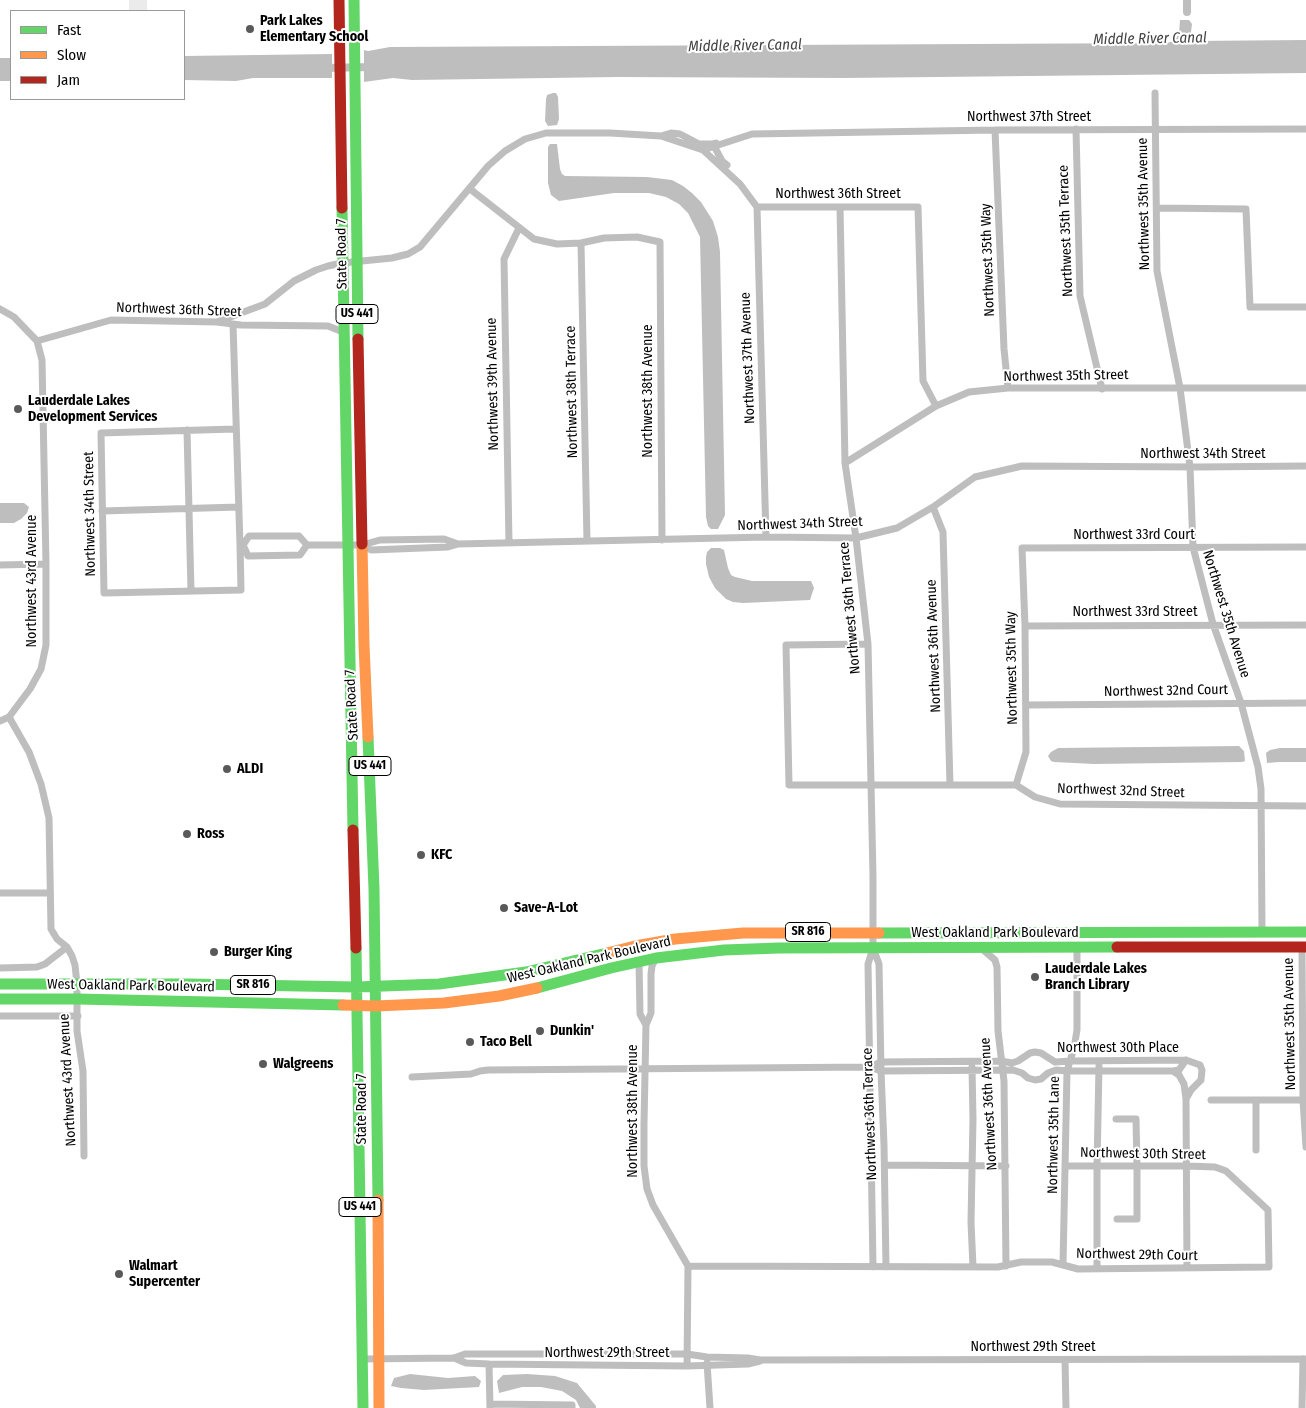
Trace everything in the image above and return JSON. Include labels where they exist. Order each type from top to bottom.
[{"type":"main road","name":"State Road 7","points":[[339,0],[343,332],[363,1408]]},
{"type":"main road","name":"State Road 7","points":[[354,0],[356,262],[364,646],[374,879],[379,1408]]},
{"type":"main road","points":[[350,684],[355,693],[356,700],[358,754],[363,764],[370,766]]},
{"type":"main road","points":[[1055,947],[1076,932]]},
{"type":"main road","points":[[1077,947],[1079,940],[1090,932]]},
{"type":"main road","points":[[1238,948],[1262,932]]},
{"type":"main road","name":"West Oakland Park Boulevard","points":[[0,984],[356,987],[439,984],[543,968],[657,942],[743,933],[1306,932]]},
{"type":"main road","points":[[639,962],[657,942]]},
{"type":"main road","name":"West Oakland Park Boulevard","points":[[0,1000],[77,999],[357,1006],[444,1003],[499,996],[549,986],[656,958],[699,952],[754,948],[1304,947]]},
{"type":"street","name":"Northwest 35th Avenue","points":[[1155,93],[1157,271],[1180,388],[1190,468],[1193,547],[1213,624],[1241,703],[1258,767],[1261,788],[1262,932]]},
{"type":"street","name":"Northwest 37th Street","points":[[217,322],[265,304],[294,281],[328,266],[381,260],[408,254],[420,247],[488,166],[505,151],[524,139],[546,133],[610,132],[661,136],[671,133],[680,134],[702,147],[713,146],[745,132],[752,134],[1076,129],[1306,129]]},
{"type":"street","name":"Northwest 35th Terrace","points":[[1076,129],[1080,296],[1102,388]]},
{"type":"street","name":"Northwest 35th Way","points":[[995,130],[1004,349],[1008,388]]},
{"type":"street","points":[[713,146],[722,161],[739,178],[740,184]]},
{"type":"street","points":[[702,147],[740,184],[757,207]]},
{"type":"street","points":[[470,189],[534,239],[557,244],[581,243]]},
{"type":"street","name":"Northwest 36th Terrace","points":[[840,206],[845,462],[868,644],[874,932],[873,948],[868,964],[873,1267]]},
{"type":"street","name":"Northwest 36th Street","points":[[757,207],[918,206],[923,381],[936,406]]},
{"type":"street","name":"Northwest 37th Avenue","points":[[757,207],[766,537]]},
{"type":"street","points":[[1156,208],[1246,209],[1250,307],[1306,307]]},
{"type":"street","name":"Northwest 39th Avenue","points":[[509,543],[504,260],[519,228]]},
{"type":"street","name":"Northwest 38th Avenue","points":[[581,243],[604,238],[638,237],[660,242],[662,540]]},
{"type":"street","name":"Northwest 38th Terrace","points":[[581,243],[588,541]]},
{"type":"street","points":[[0,309],[14,317],[37,341]]},
{"type":"street","name":"Northwest 36th Street","points":[[37,341],[111,320],[328,326],[343,332]]},
{"type":"street","name":"Northwest 34th Street","points":[[233,324],[235,429],[242,545],[241,590],[104,593],[101,433],[235,429]]},
{"type":"street","name":"Northwest 43rd Avenue","points":[[37,341],[42,360],[46,645],[41,669],[30,689],[9,717],[29,752],[41,784],[49,818],[51,929],[57,939],[67,947],[72,956],[77,984],[77,1031],[83,1071],[84,1156]]},
{"type":"street","name":"Northwest 35th Street","points":[[845,462],[936,406],[969,392],[1008,388],[1306,388]]},
{"type":"street","points":[[187,430],[191,591]]},
{"type":"street","name":"Northwest 34th Street","points":[[306,545],[362,546],[380,540],[444,539],[458,544],[766,537],[856,538],[896,528],[934,507],[975,477],[1022,466],[1190,468],[1306,466]]},
{"type":"street","points":[[102,511],[239,507]]},
{"type":"street","name":"Northwest 36th Avenue","points":[[934,507],[943,532],[950,785]]},
{"type":"street","name":"Northwest 34th Street","points":[[242,545],[249,536],[299,536],[306,545]]},
{"type":"street","name":"Northwest 34th Street","points":[[242,545],[248,556],[300,555],[306,545]]},
{"type":"street","name":"Northwest 33rd Court","points":[[1022,548],[1306,547]]},
{"type":"street","name":"Northwest 35th Way","points":[[1016,785],[1026,752],[1022,548]]},
{"type":"street","points":[[0,564],[46,564]]},
{"type":"street","name":"Northwest 33rd Street","points":[[1025,626],[1306,625]]},
{"type":"street","points":[[868,644],[786,645],[789,785],[1016,785]]},
{"type":"street","name":"Northwest 32nd Court","points":[[1026,705],[1306,703]]},
{"type":"street","points":[[0,721],[9,717]]},
{"type":"street","name":"Northwest 32nd Street","points":[[1016,785],[1035,797],[1060,804],[1306,806]]},
{"type":"street","points":[[0,893],[50,893]]},
{"type":"street","points":[[0,968],[37,967],[45,964],[67,947]]},
{"type":"street","name":"Northwest 35th Lane","points":[[1063,1265],[1067,1071],[1077,1030],[1077,947]]},
{"type":"street","name":"Northwest 35th Avenue","points":[[1304,947],[1303,1100],[1306,1146]]},
{"type":"street","name":"Northwest 36th Terrace","points":[[873,948],[879,964],[886,1267]]},
{"type":"street","name":"Northwest 36th Avenue","points":[[980,948],[994,960],[997,967],[998,1015],[1004,1081],[1006,1266]]},
{"type":"street","name":"Northwest 38th Avenue","points":[[656,958],[651,974],[651,1013],[646,1025],[644,1146],[647,1189],[659,1217],[688,1266]]},
{"type":"street","name":"Northwest 38th Avenue","points":[[639,962],[640,1014],[646,1025]]},
{"type":"street","points":[[0,1016],[78,1016]]},
{"type":"street","name":"Northwest 30th Place","points":[[870,1067],[881,1062],[1001,1061],[1012,1063],[1035,1052],[1055,1062],[1186,1060],[1200,1065],[1202,1070],[1201,1080],[1191,1090],[1186,1099]]},
{"type":"street","points":[[1173,1071],[1179,1070],[1186,1060]]},
{"type":"street","name":"Northwest 36th Avenue","points":[[972,1061],[971,1222],[973,1267]]},
{"type":"street","points":[[1097,1268],[1098,1061]]},
{"type":"street","points":[[412,1077],[472,1074],[488,1070],[870,1067]]},
{"type":"street","name":"Northwest 30th Place","points":[[870,1067],[881,1071],[1013,1070],[1035,1080],[1042,1079],[1048,1072],[1056,1070],[1173,1071],[1179,1075],[1184,1084],[1186,1099]]},
{"type":"street","points":[[1186,1099],[1187,1268]]},
{"type":"street","name":"Northwest 35th Avenue","points":[[1211,1100],[1303,1100]]},
{"type":"street","points":[[1256,1100],[1256,1150]]},
{"type":"street","points":[[1116,1119],[1136,1119],[1137,1166],[1137,1219],[1117,1219]]},
{"type":"street","points":[[885,1165],[1006,1166]]},
{"type":"street","name":"Northwest 30th Street","points":[[1065,1166],[1187,1166],[1215,1168],[1226,1171],[1268,1210],[1269,1268]]},
{"type":"street","name":"Northwest 29th Court","points":[[886,1267],[998,1268],[1021,1262],[1052,1262],[1078,1269],[1269,1268]]},
{"type":"street","points":[[687,1366],[688,1266],[886,1267]]},
{"type":"street","name":"Northwest 29th Street","points":[[362,1359],[454,1358],[465,1354],[687,1354],[760,1360],[1304,1359]]},
{"type":"street","points":[[707,1357],[710,1408]]},
{"type":"street","name":"Northwest 29th Street","points":[[454,1358],[466,1363],[489,1364],[687,1366],[748,1364],[760,1360]]},
{"type":"street","points":[[1302,1408],[1304,1359]]},
{"type":"street","points":[[1065,1360],[1066,1408]]},
{"type":"street","points":[[489,1364],[490,1406],[572,1405],[572,1408]]},
{"type":"shaded area","points":[[129,0],[147,0],[147,10],[129,10]]},
{"type":"water","points":[[1180,20],[1189,20],[1192,24],[1190,40],[1192,41],[1306,40],[1306,73],[844,78],[617,77],[412,80],[393,78],[364,82],[364,50],[390,47],[1167,43],[1174,41],[1179,34]]},
{"type":"water","points":[[332,54],[332,78],[253,78],[236,81],[185,80],[185,56]]},
{"type":"water","points":[[0,58],[10,58],[10,81],[0,81]]},
{"type":"water","points":[[556,93],[558,97],[559,119],[557,125],[548,126],[545,121],[546,99],[547,95]]},
{"type":"water","points":[[550,144],[557,144],[560,169],[565,176],[647,177],[672,180],[683,186],[701,202],[713,221],[720,252],[725,515],[718,529],[711,529],[708,526],[706,517],[700,237],[688,213],[679,204],[666,197],[649,193],[614,193],[559,201],[551,195],[548,183],[548,147]]},
{"type":"water","points":[[0,503],[24,503],[29,507],[27,513],[14,523],[0,523]]},
{"type":"water","points":[[711,548],[724,550],[728,568],[731,575],[735,577],[752,581],[811,581],[814,588],[810,600],[743,603],[726,599],[715,588],[709,577],[706,557],[707,552]]},
{"type":"water","points":[[1239,746],[1244,751],[1245,761],[1242,762],[1094,764],[1054,762],[1048,756],[1058,748]]},
{"type":"water","points":[[1280,748],[1306,748],[1306,762],[1267,763],[1266,753]]},
{"type":"water","points":[[410,1374],[448,1378],[475,1376],[481,1381],[479,1387],[424,1390],[391,1386],[394,1378]]},
{"type":"water","points":[[503,1375],[555,1376],[577,1383],[596,1408],[580,1408],[576,1400],[562,1391],[541,1387],[522,1387],[499,1393],[497,1381]]},
{"type":"waterway","points":[[1187,0],[1187,12]]},
{"type":"waterway","name":"Middle River Canal","points":[[323,68],[374,67]]},
{"type":"traffic: fast","points":[[354,0],[358,339]]},
{"type":"traffic: fast","points":[[342,208],[353,830]]},
{"type":"traffic: fast","points":[[368,737],[374,889],[378,1200]]},
{"type":"traffic: fast","points":[[879,933],[1306,932]]},
{"type":"traffic: fast","points":[[537,988],[656,958],[724,950],[779,948],[1117,947]]},
{"type":"traffic: fast","points":[[356,948],[363,1408]]},
{"type":"traffic: fast","points":[[0,984],[188,984],[356,987],[439,984],[526,972],[607,953]]},
{"type":"traffic: fast","points":[[0,999],[343,1005]]},
{"type":"traffic: slow","points":[[362,544],[368,737]]},
{"type":"traffic: slow","points":[[607,953],[675,939],[743,933],[879,933]]},
{"type":"traffic: slow","points":[[343,1005],[376,1006],[444,1003],[499,996],[537,988]]},
{"type":"traffic: slow","points":[[378,1200],[379,1408]]},
{"type":"traffic: jam","points":[[339,0],[342,208]]},
{"type":"traffic: jam","points":[[358,339],[362,544]]},
{"type":"traffic: jam","points":[[353,830],[356,948]]},
{"type":"traffic: jam","points":[[1117,947],[1306,947]]},
{"type":"place","name":"Park Lakes Elementary School","points":[[250,29]]},
{"type":"place","name":"Lauderdale Lakes Development Services","points":[[18,409]]},
{"type":"place","name":"ALDI","points":[[227,769]]},
{"type":"place","name":"Ross","points":[[187,834]]},
{"type":"place","name":"KFC","points":[[421,855]]},
{"type":"place","name":"Save-A-Lot","points":[[504,908]]},
{"type":"place","name":"Burger King","points":[[214,952]]},
{"type":"place","name":"Lauderdale Lakes Branch Library","points":[[1035,977]]},
{"type":"place","name":"Dunkin'","points":[[540,1031]]},
{"type":"place","name":"Taco Bell","points":[[470,1042]]},
{"type":"place","name":"Walgreens","points":[[263,1064]]},
{"type":"place","name":"Walmart Supercenter","points":[[119,1274]]}]
